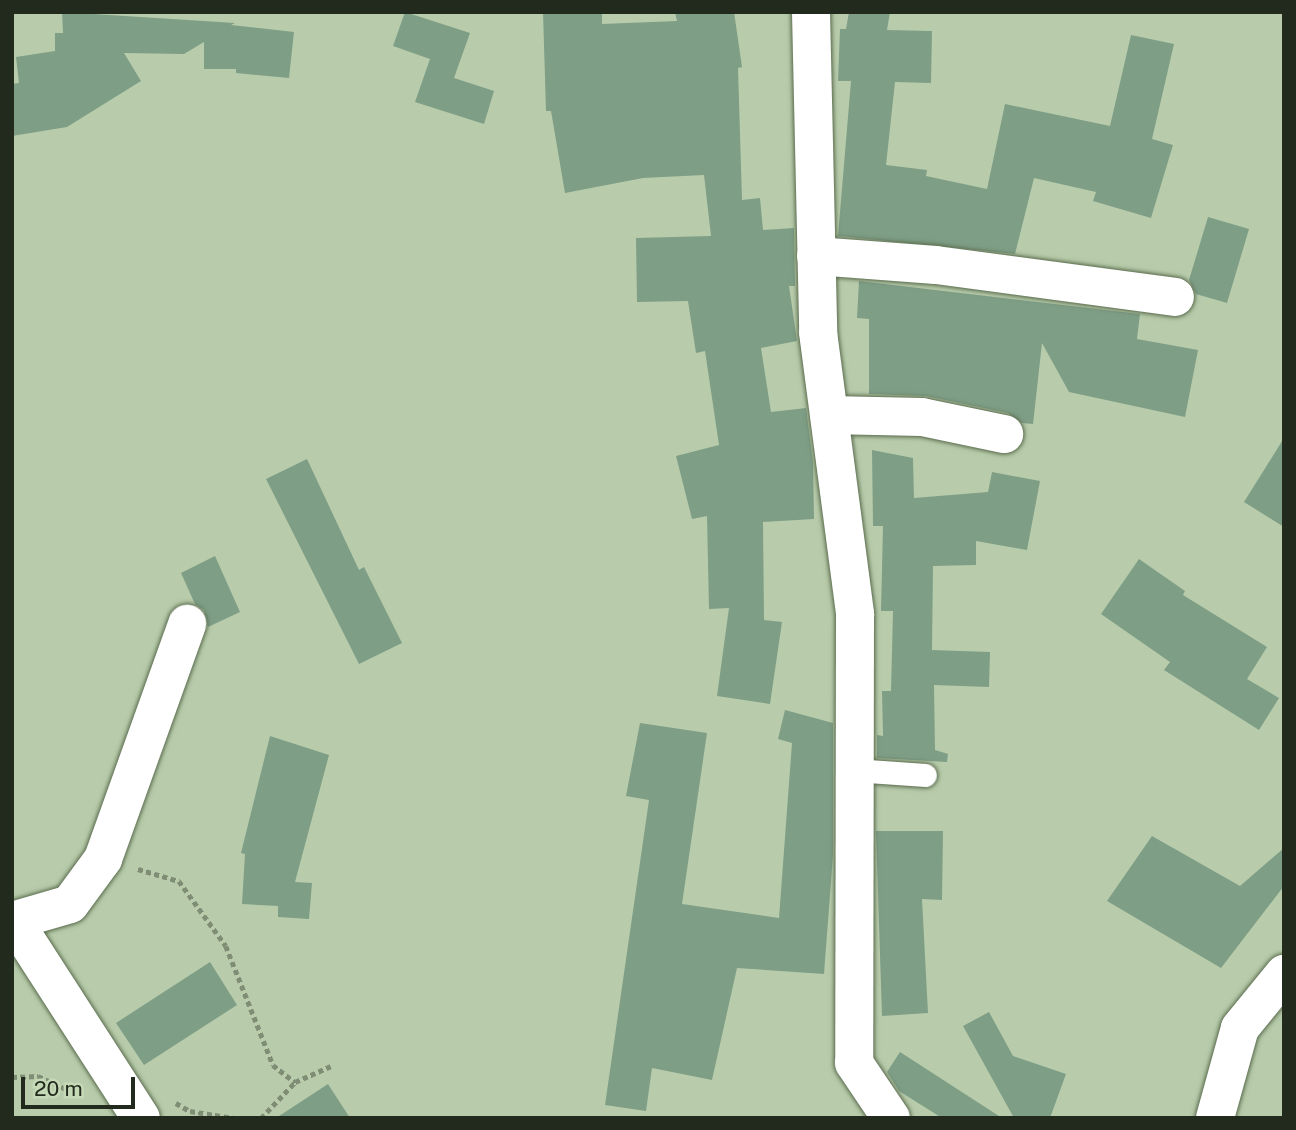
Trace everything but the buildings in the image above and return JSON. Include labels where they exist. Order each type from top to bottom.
[{"type":"street","points":[[811,12],[818,332],[855,614],[855,1063],[891,1118]]},
{"type":"street","points":[[816,256],[936,265],[1175,297]]},
{"type":"street","points":[[829,415],[922,417],[1004,434]]},
{"type":"street","points":[[141,1118],[13,921],[70,904],[103,859],[187,624]]},
{"type":"street","points":[[1215,1118],[1240,1028],[1284,974]]},
{"type":"lane","points":[[854,770],[925,775]]},
{"type":"path","points":[[103,859],[179,881],[226,946],[273,1065],[295,1082]]},
{"type":"path","points":[[261,1118],[295,1082],[331,1066]]}]
